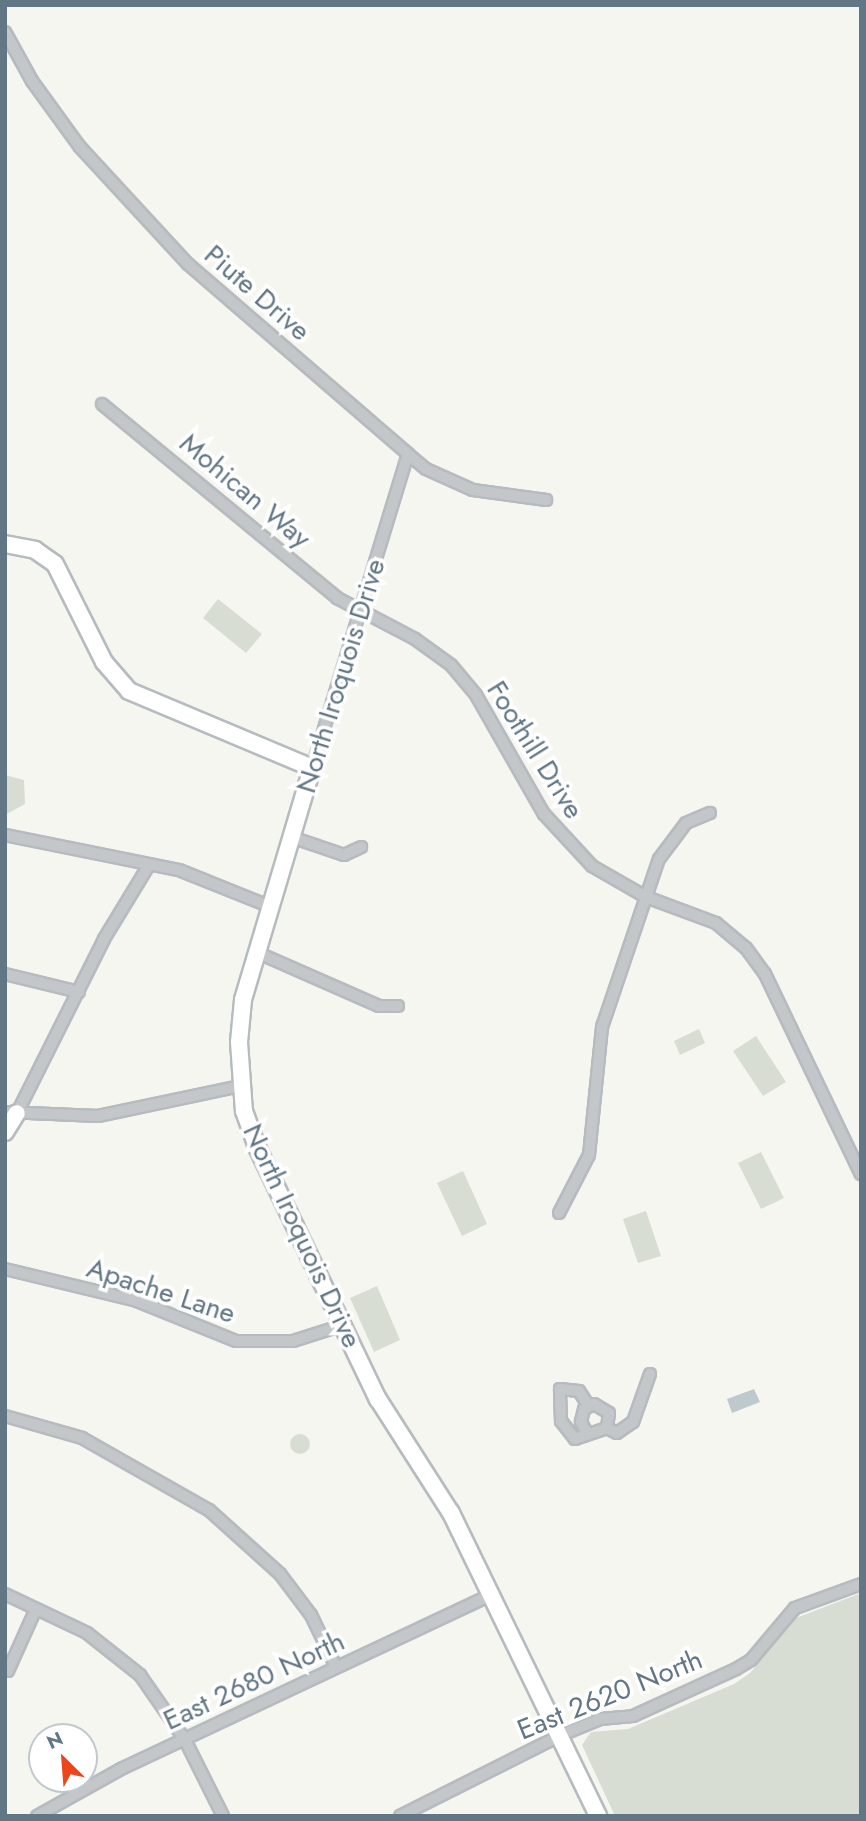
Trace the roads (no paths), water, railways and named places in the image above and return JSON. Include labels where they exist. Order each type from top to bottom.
[{"type":"street","name":"Piute Drive","points":[[5,32],[32,81],[80,147],[188,264],[426,469],[473,490],[546,500]]},
{"type":"street","name":"Mohican Way","points":[[102,404],[359,612]]},
{"type":"street","name":"North Iroquois Drive","points":[[408,454],[243,1000],[240,1086],[257,1147],[384,1410],[451,1513],[493,1594],[598,1816]]},
{"type":"street","points":[[5,544],[35,550],[55,565],[104,662],[129,691],[312,768]]},
{"type":"street","name":"Foothill Drive","points":[[359,612],[415,639],[451,665],[475,695],[558,833],[606,876],[646,897],[716,923],[757,961],[861,1174]]},
{"type":"street","points":[[559,1213],[589,1155],[602,1027],[659,859],[686,823],[710,813]]},
{"type":"street","points":[[5,835],[179,870],[271,907]]},
{"type":"street","points":[[294,838],[344,855],[361,847]]},
{"type":"street","points":[[5,1132],[11,1113],[149,865]]},
{"type":"street","points":[[256,952],[379,1006],[398,1006]]},
{"type":"street","points":[[5,974],[79,992]]},
{"type":"street","points":[[11,1113],[98,1116],[240,1086]]},
{"type":"street","name":"Apache Lane","points":[[5,1269],[137,1301],[236,1341],[293,1341],[343,1325]]},
{"type":"street","points":[[607,1429],[609,1413],[588,1405],[579,1391],[560,1389],[564,1427],[576,1439],[587,1433],[596,1434],[607,1429],[617,1433],[633,1422],[650,1374]]},
{"type":"street","points":[[587,1433],[581,1414],[588,1405]]},
{"type":"street","points":[[5,1416],[60,1430],[102,1448],[196,1501],[236,1531],[295,1593],[336,1667]]},
{"type":"street","name":"East 2620 North","points":[[400,1816],[561,1735],[600,1719],[634,1716],[736,1669],[751,1660],[795,1608],[861,1584]]},
{"type":"street","points":[[5,1594],[87,1633],[121,1657],[157,1696],[185,1740],[223,1816]]},
{"type":"street","name":"East 2680 North","points":[[37,1816],[185,1740],[493,1594]]},
{"type":"street","points":[[8,1671],[36,1611]]}]
